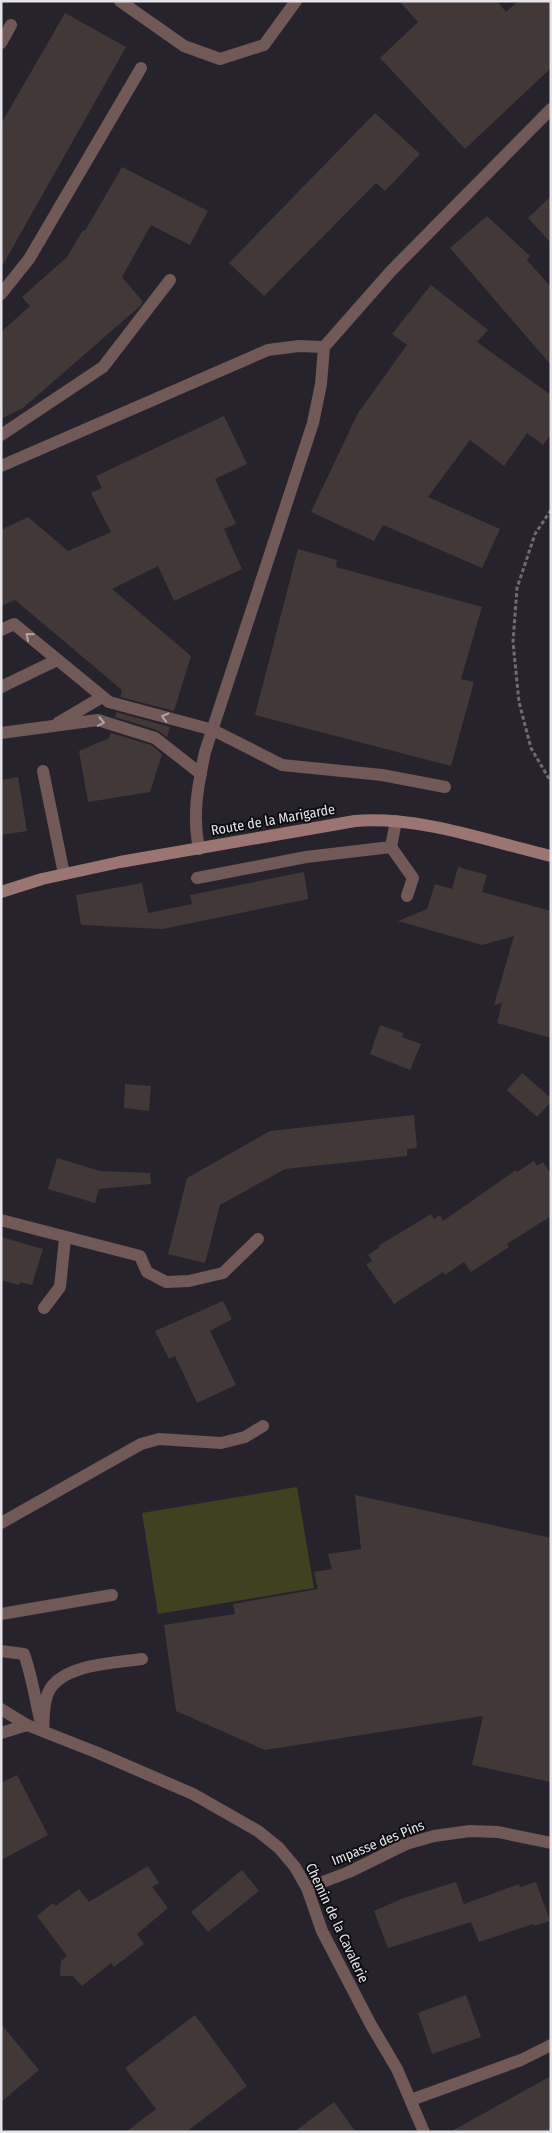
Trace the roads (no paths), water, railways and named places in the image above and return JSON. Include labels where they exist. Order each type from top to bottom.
[{"type":"main road","name":"Route de la Marigarde","points":[[1,892],[64,874],[120,862],[355,821],[380,819],[448,830],[551,856]]},
{"type":"street","points":[[120,1],[184,46],[220,59],[264,45],[296,1]]},
{"type":"street","points":[[1,43],[11,25]]},
{"type":"street","points":[[1,294],[29,259],[141,68]]},
{"type":"street","points":[[199,849],[195,809],[200,774],[212,730],[313,424],[321,384],[324,347],[391,271],[551,109]]},
{"type":"street","points":[[1,435],[103,366],[170,280]]},
{"type":"street","points":[[1,466],[268,350],[299,346],[324,347]]},
{"type":"street","points":[[1,630],[14,624],[108,702],[212,730],[282,765],[382,775],[445,787]]},
{"type":"street","points":[[1,688],[57,660]]},
{"type":"street","points":[[53,726],[102,697]]},
{"type":"street","points":[[1,733],[98,720],[155,738],[200,774]]},
{"type":"street","points":[[44,771],[64,874]]},
{"type":"street","points":[[396,821],[392,847],[413,878],[408,896]]},
{"type":"street","points":[[197,878],[306,856],[392,847]]},
{"type":"street","points":[[1,1220],[140,1256],[147,1272],[166,1282],[189,1281],[223,1272],[258,1239]]},
{"type":"street","points":[[44,1308],[60,1287],[65,1238]]},
{"type":"street","points":[[1,1524],[141,1444],[159,1439],[221,1443],[245,1437],[263,1426]]},
{"type":"street","points":[[1,1614],[112,1595]]},
{"type":"street","points":[[1,1651],[24,1654],[31,1674],[43,1732]]},
{"type":"street","points":[[43,1732],[47,1694],[57,1679],[88,1667],[142,1659]]},
{"type":"street","name":"Chemin de la Cavalerie","points":[[1,1709],[27,1725],[184,1790],[222,1809],[258,1832],[278,1848],[295,1867],[307,1888],[322,1930],[337,1962],[371,2025],[398,2069],[424,2132]]},
{"type":"street","points":[[1,1733],[27,1725]]},
{"type":"street","name":"Impasse des Pins","points":[[307,1888],[349,1872],[406,1844],[434,1836],[470,1831],[498,1832],[551,1843]]},
{"type":"street","points":[[411,2100],[522,2060],[551,2045]]}]
